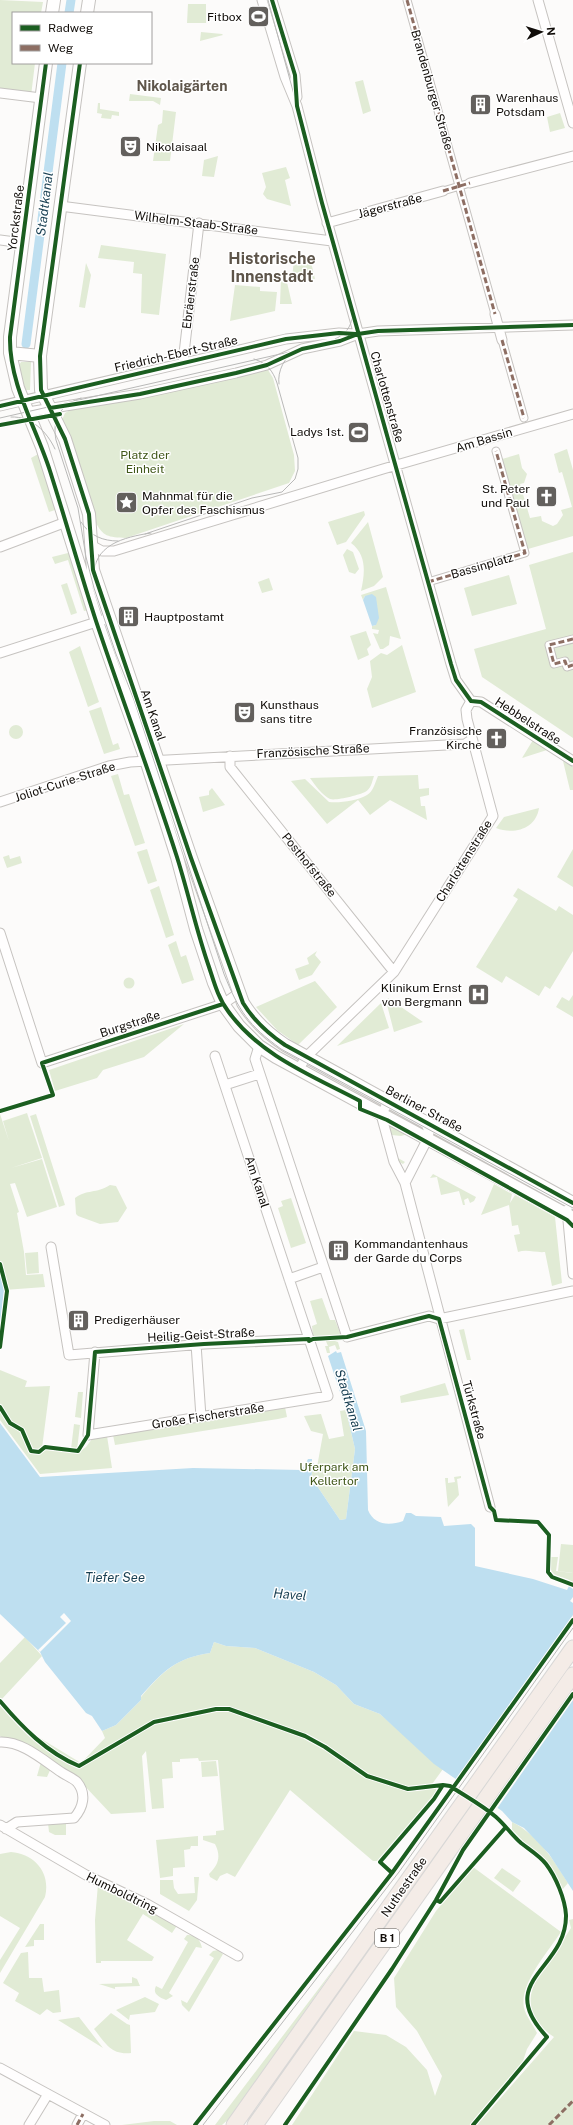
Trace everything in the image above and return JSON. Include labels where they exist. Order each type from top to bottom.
[{"type":"highway","name":"Nuthestraße","points":[[234,2125],[573,1648]]},
{"type":"highway","name":"Nuthestraße","points":[[255,2125],[573,1675]]},
{"type":"street","points":[[52,12],[54,0]]},
{"type":"street","points":[[87,12],[88,0]]},
{"type":"street","name":"Charlottenstraße","points":[[262,0],[285,77],[297,106],[327,223],[456,680],[472,701],[466,710],[471,740],[493,816],[394,972],[306,1057],[299,1069]]},
{"type":"street","name":"Charlottenstraße","points":[[272,0],[295,75],[297,106]]},
{"type":"street","name":"Brandenburger Straße","points":[[406,0],[460,186],[525,423]]},
{"type":"street","points":[[538,0],[573,123]]},
{"type":"street","name":"Yorckstraße","points":[[29,416],[23,401],[10,353],[10,337],[46,64]]},
{"type":"street","points":[[44,396],[41,390],[39,373],[40,356],[80,64]]},
{"type":"street","points":[[0,93],[41,98]]},
{"type":"street","name":"Jägerstraße","points":[[327,223],[573,156]]},
{"type":"street","name":"Wilhelm-Staab-Straße","points":[[60,206],[332,241]]},
{"type":"street","name":"Ebräerstraße","points":[[183,362],[199,223]]},
{"type":"street","points":[[0,240],[23,243]]},
{"type":"street","name":"Friedrich-Ebert-Straße","points":[[0,406],[286,339],[339,333],[358,334],[378,331],[573,325]]},
{"type":"street","name":"Friedrich-Ebert-Straße","points":[[29,416],[50,408],[133,395],[236,373],[267,365],[302,349],[340,341],[358,334]]},
{"type":"street","points":[[10,353],[40,356]]},
{"type":"street","name":"Am Kanal","points":[[44,396],[65,438],[87,506],[93,570],[152,760],[196,929],[223,1004],[239,1026],[259,1046]]},
{"type":"street","name":"Am Bassin","points":[[396,466],[525,423],[573,414]]},
{"type":"street","name":"Am Kanal","points":[[29,416],[42,447],[97,622],[152,760],[239,992],[251,1016],[266,1032]]},
{"type":"street","name":"Bassinplatz","points":[[428,582],[526,553],[496,451]]},
{"type":"street","points":[[91,545],[102,551],[114,551],[396,466]]},
{"type":"street","points":[[0,547],[65,518]]},
{"type":"street","name":"Am Kanal","points":[[65,518],[79,535],[91,545]]},
{"type":"street","points":[[0,653],[109,618]]},
{"type":"street","points":[[573,639],[549,645],[554,664],[565,661],[567,667],[573,665]]},
{"type":"street","name":"Hebbelstraße","points":[[472,701],[481,702],[573,761]]},
{"type":"street","name":"Französische Straße","points":[[152,760],[465,744],[471,740]]},
{"type":"street","name":"Posthofstraße","points":[[230,756],[230,767],[394,972]]},
{"type":"street","name":"Joliot-Curie-Straße","points":[[0,802],[109,766],[152,760]]},
{"type":"street","name":"Burgstraße","points":[[0,933],[42,1063],[223,1004],[239,992]]},
{"type":"street","points":[[266,1032],[259,1046],[255,1059],[347,1337],[429,1316],[439,1318],[573,1291]]},
{"type":"street","name":"Berliner Straße","points":[[266,1032],[306,1057],[425,1120],[570,1209]]},
{"type":"street","name":"Berliner Straße","points":[[259,1046],[428,1138],[570,1209]]},
{"type":"street","name":"Am Kanal","points":[[215,1056],[328,1396]]},
{"type":"street","points":[[225,1085],[259,1074]]},
{"type":"street","points":[[382,1113],[389,1101]]},
{"type":"street","name":"Türkstraße","points":[[382,1113],[394,1162],[405,1184],[490,1508]]},
{"type":"street","points":[[405,1184],[428,1138],[429,1132],[425,1120]]},
{"type":"street","points":[[570,1209],[573,1274]]},
{"type":"street","name":"Heilig-Geist-Straße","points":[[51,1248],[69,1355],[196,1344],[309,1339]]},
{"type":"street","points":[[289,1279],[323,1267]]},
{"type":"street","points":[[196,1344],[201,1417]]},
{"type":"street","name":"Große Fischerstraße","points":[[95,1352],[88,1435],[328,1396]]},
{"type":"street","name":"Humboldtring","points":[[0,1742],[11,1743],[26,1749],[77,1782],[83,1797],[82,1810],[74,1818],[18,1822],[3,1827]]},
{"type":"street","name":"Humboldtring","points":[[3,1827],[95,1881],[147,1904],[187,1925],[238,1956]]},
{"type":"street","points":[[0,2068],[105,2125]]},
{"type":"street","points":[[29,2125],[48,2094]]},
{"type":"street","points":[[76,2125],[84,2114]]},
{"type":"green space","points":[[0,0],[43,2],[41,12],[12,12],[12,64],[35,64],[31,96],[0,91]]},
{"type":"green space","points":[[188,4],[206,4],[206,23],[187,23]]},
{"type":"green space","points":[[201,32],[222,34],[223,35],[200,41]]},
{"type":"green space","points":[[363,80],[371,111],[363,114],[355,82]]},
{"type":"green space","points":[[130,94],[161,98],[160,105],[153,101],[129,101]]},
{"type":"green space","points":[[98,103],[100,103],[100,109],[119,112],[119,116],[112,115],[111,119],[101,118],[102,114],[97,113]]},
{"type":"green space","points":[[163,110],[176,112],[170,161],[153,161],[158,125],[162,123]]},
{"type":"green space","points":[[560,113],[565,128],[550,132],[547,117]]},
{"type":"green space","points":[[218,156],[214,177],[202,176],[204,160]]},
{"type":"green space","points":[[286,167],[290,178],[285,180],[291,206],[267,199],[263,194],[266,187],[262,173]]},
{"type":"green space","points":[[101,245],[166,254],[159,315],[141,313],[142,274],[133,273],[134,262],[98,258]]},
{"type":"green space","points":[[294,260],[304,264],[305,262],[311,262],[315,279],[292,278]]},
{"type":"green space","points":[[86,263],[91,275],[85,308],[79,307]]},
{"type":"green space","points":[[281,278],[286,278],[292,304],[280,304]]},
{"type":"green space","points":[[235,285],[260,287],[260,291],[277,292],[275,311],[230,321]]},
{"type":"green space","points":[[21,362],[31,362],[30,390],[24,390],[18,367]]},
{"type":"green space","name":"Platz der Einheit","points":[[268,370],[273,378],[294,455],[295,471],[289,483],[126,538],[110,536],[101,530],[95,521],[62,420],[65,413],[72,409]]},
{"type":"green space","points":[[567,449],[573,470],[573,536],[528,549],[502,459],[519,454],[522,468],[527,474],[524,483],[520,484],[530,518],[541,516],[542,521],[553,526],[557,524],[563,515],[561,510],[572,507],[562,472],[559,473],[554,454]]},
{"type":"green space","points":[[40,453],[58,509],[49,512],[31,458]]},
{"type":"green space","points":[[364,511],[365,515],[346,542],[337,545],[328,522]]},
{"type":"green space","points":[[368,522],[383,577],[374,586],[361,591],[364,565],[360,553],[351,543]]},
{"type":"green space","points":[[347,549],[353,552],[359,569],[355,574],[349,572],[343,555]]},
{"type":"green space","points":[[72,552],[90,610],[84,611],[68,560],[55,564],[52,557]]},
{"type":"green space","points":[[573,552],[573,738],[482,677],[474,649],[546,629],[529,565]]},
{"type":"green space","points":[[509,575],[517,604],[472,616],[464,588]]},
{"type":"green space","points":[[269,578],[273,590],[262,593],[258,582]]},
{"type":"green space","points":[[67,583],[77,613],[71,615],[61,585]]},
{"type":"green space","points":[[386,587],[401,639],[390,636],[389,645],[383,649],[380,649],[373,633],[378,634],[379,630],[372,629],[372,626],[376,625],[365,596],[363,600],[361,595]]},
{"type":"green space","points":[[366,631],[371,645],[367,649],[369,655],[358,660],[350,636]]},
{"type":"green space","points":[[402,645],[416,692],[372,708],[367,689],[372,677],[370,661],[381,653],[387,655]]},
{"type":"green space","points":[[80,646],[99,702],[88,707],[69,652]]},
{"type":"green space","points":[[101,707],[113,745],[118,743],[120,749],[104,754],[89,711]]},
{"type":"green space","points":[[13,725],[19,725],[23,729],[23,735],[19,739],[13,739],[9,735],[9,729]]},
{"type":"green space","points":[[533,740],[547,750],[522,758]]},
{"type":"green space","points":[[563,761],[573,767],[573,790],[570,790]]},
{"type":"green space","points":[[118,774],[124,795],[129,794],[145,843],[135,846],[111,776]]},
{"type":"green space","points":[[418,775],[419,789],[429,788],[429,795],[420,797],[421,806],[425,806],[427,820],[390,800],[370,815],[358,800],[327,824],[291,781],[305,779],[329,802],[338,802],[353,800],[369,794],[378,776]]},
{"type":"green space","points":[[374,776],[367,791],[358,795],[337,799],[330,799],[324,795],[310,778]]},
{"type":"green space","points":[[212,788],[225,805],[203,812],[199,797],[209,795],[209,791]]},
{"type":"green space","points":[[539,808],[534,821],[523,828],[510,831],[496,828],[504,817]]},
{"type":"green space","points":[[147,849],[157,881],[148,884],[137,852]]},
{"type":"green space","points":[[573,849],[573,887],[557,877]]},
{"type":"green space","points":[[9,855],[10,859],[20,856],[22,863],[7,868],[3,857]]},
{"type":"green space","points":[[159,886],[174,935],[166,938],[150,890]]},
{"type":"green space","points":[[518,888],[556,911],[559,906],[573,915],[573,951],[550,989],[545,986],[539,996],[506,976],[502,983],[476,967],[518,899],[513,896]]},
{"type":"green space","points":[[176,941],[181,957],[186,955],[194,980],[182,984],[168,945]]},
{"type":"green space","points":[[317,951],[315,955],[321,962],[312,975],[299,980],[295,969],[309,964],[307,958]]},
{"type":"green space","points":[[129,977],[133,979],[135,983],[133,987],[129,989],[125,987],[123,983],[125,979]]},
{"type":"green space","points":[[315,981],[337,1007],[298,1045],[277,1030],[256,1007]]},
{"type":"green space","points":[[573,995],[573,1017],[556,1007],[562,997],[569,1001]]},
{"type":"green space","points":[[388,998],[423,1022],[394,1032],[386,1001]]},
{"type":"green space","points":[[381,1003],[389,1028],[337,1046]]},
{"type":"green space","points":[[184,1024],[144,1057],[103,1070],[97,1078],[55,1091],[49,1070]]},
{"type":"green space","points":[[27,1113],[42,1158],[11,1168],[42,1159],[57,1207],[27,1217],[15,1183],[10,1184],[19,1212],[17,1213],[24,1252],[26,1275],[43,1274],[45,1287],[4,1290],[0,1273],[0,1114],[9,1141],[3,1121]]},
{"type":"green space","points":[[36,1114],[65,1205],[59,1207],[30,1116]]},
{"type":"green space","points":[[387,1122],[408,1134],[401,1136],[392,1135],[398,1158],[405,1162],[403,1164],[397,1161]]},
{"type":"green space","points":[[433,1174],[476,1197],[474,1201],[470,1203],[468,1198],[464,1200],[465,1205],[463,1205],[459,1191],[441,1195],[437,1177],[430,1178]]},
{"type":"green space","points":[[494,1184],[512,1194],[510,1203],[515,1195],[555,1217],[562,1283],[552,1286],[545,1252],[518,1252],[514,1235],[520,1234],[518,1225],[512,1226],[509,1205],[481,1215]]},
{"type":"green space","points":[[110,1185],[116,1186],[127,1208],[118,1222],[100,1224],[76,1214],[75,1198],[84,1193],[100,1190]]},
{"type":"green space","points":[[291,1198],[306,1243],[291,1248],[278,1208],[283,1206],[281,1201]]},
{"type":"green space","points":[[38,1252],[39,1273],[27,1274],[25,1253]]},
{"type":"green space","points":[[322,1298],[330,1320],[335,1320],[341,1335],[313,1337],[312,1326],[317,1324],[310,1301]]},
{"type":"green space","points":[[464,1329],[471,1360],[467,1360],[459,1330]]},
{"type":"green space","points":[[325,1339],[341,1339],[342,1340],[335,1341],[338,1342],[340,1349],[337,1350],[335,1345],[329,1347],[330,1353],[327,1353],[325,1346],[328,1346]]},
{"type":"green space","points":[[0,1370],[27,1381],[25,1387],[50,1386],[42,1448],[78,1453],[86,1447],[92,1439],[107,1436],[112,1468],[40,1474],[0,1420]]},
{"type":"green space","points":[[445,1383],[449,1395],[401,1403],[400,1396]]},
{"type":"green space","points":[[78,1392],[83,1392],[81,1418],[75,1417]]},
{"type":"green space","points":[[285,1407],[287,1417],[278,1419],[115,1445],[113,1435]]},
{"type":"green space","name":"Uferpark am Kellertor","points":[[346,1410],[355,1449],[346,1519],[340,1520],[311,1477],[313,1467],[317,1467],[323,1434],[311,1431],[304,1416],[321,1414],[329,1439],[344,1436],[340,1411]]},
{"type":"green space","points":[[74,1424],[80,1425],[77,1450],[71,1449]]},
{"type":"green space","points":[[461,1476],[461,1478],[457,1479],[459,1495],[448,1507],[445,1478],[448,1478],[448,1483],[455,1482],[454,1477]]},
{"type":"green space","points":[[561,1544],[573,1545],[573,1573],[558,1571]]},
{"type":"green space","points":[[550,1557],[558,1557],[556,1571],[573,1573],[573,1582],[553,1573],[550,1564]]},
{"type":"green space","points":[[25,1637],[42,1656],[1,1700],[35,1735],[81,1763],[105,1738],[102,1731],[116,1725],[141,1700],[141,1697],[156,1680],[179,1662],[198,1655],[210,1653],[214,1642],[226,1646],[255,1648],[314,1672],[336,1685],[354,1704],[380,1714],[443,1769],[430,1787],[436,1788],[437,1793],[378,1861],[373,1861],[290,1790],[235,1877],[227,1873],[220,1876],[217,1881],[210,1877],[209,1874],[215,1867],[218,1860],[217,1848],[215,1844],[203,1840],[203,1836],[216,1835],[216,1831],[224,1830],[218,1760],[199,1761],[198,1758],[180,1759],[180,1762],[172,1762],[173,1778],[162,1779],[164,1808],[152,1809],[146,1751],[142,1756],[146,1812],[111,1814],[81,1782],[0,1736],[0,1663]]},
{"type":"green space","points":[[216,1761],[218,1776],[202,1777],[201,1762]]},
{"type":"green space","points":[[41,1762],[51,1768],[47,1777],[37,1776]]},
{"type":"green space","points":[[66,1821],[66,1835],[55,1835],[49,1832],[48,1823]]},
{"type":"green space","points":[[512,1822],[530,1834],[551,1857],[568,1883],[562,1890],[551,1870],[512,1830]]},
{"type":"green space","points":[[198,1836],[198,1846],[191,1846],[190,1849],[184,1850],[185,1867],[173,1868],[173,1876],[160,1878],[156,1840]]},
{"type":"green space","points":[[11,1852],[27,1856],[39,1866],[46,1880],[46,1888],[45,1897],[0,1973],[0,1960],[20,1928],[0,1916],[0,1854]]},
{"type":"green space","points":[[473,1867],[561,1932],[536,1968],[526,1989],[524,2008],[537,2033],[527,2049],[521,2067],[470,2125],[292,2125],[354,2031],[386,2035],[406,2047],[427,2070],[435,2096],[442,2076],[417,2031],[396,2007],[394,1978],[436,1911]]},
{"type":"green space","points":[[502,1868],[521,1881],[513,1892],[494,1878]]},
{"type":"green space","points":[[194,1877],[199,1877],[197,1900],[189,1911],[160,1894],[160,1880],[173,1880],[174,1888],[178,1894],[195,1893]]},
{"type":"green space","points":[[98,1884],[178,1924],[172,1933],[143,1914],[127,1940],[154,1957],[152,1961],[101,1961],[101,1963],[96,1963],[95,1920]]},
{"type":"green space","points":[[573,1919],[573,2125],[477,2125],[554,2037],[539,2024],[532,2011],[531,1997],[535,1983],[542,1969],[571,1928],[569,1920]]},
{"type":"green space","points":[[40,1924],[44,1924],[44,1940],[34,1940],[34,1946],[25,1947]]},
{"type":"green space","points":[[187,1935],[193,1935],[197,1938],[202,1948],[196,1947],[169,1993],[173,1996],[166,2000],[157,1995],[155,1989],[156,1986],[162,1989],[188,1942],[184,1939]]},
{"type":"green space","points":[[218,1950],[223,1954],[189,2012],[182,2005],[181,2000],[187,2003],[214,1958],[209,1955],[213,1951]]},
{"type":"green space","points":[[28,1952],[29,1978],[42,1978],[44,1992],[59,1990],[61,2012],[53,2013],[47,2009],[40,2015],[15,2001],[19,1993],[3,1983],[21,1953]]},
{"type":"green space","points":[[342,1958],[231,2117],[222,2125],[215,2125]]},
{"type":"green space","points":[[132,1977],[137,1979],[140,1986],[115,1987],[115,1989],[99,1984],[132,1983]]},
{"type":"green space","points":[[145,1997],[159,2004],[155,2012],[130,2015],[129,2020],[116,2010]]},
{"type":"green space","points":[[111,2013],[130,2025],[131,2053],[118,2052],[114,2050],[106,2044],[94,2029]]},
{"type":"green space","points":[[79,2017],[103,2048],[58,2020]]},
{"type":"green space","points":[[154,2121],[170,2121],[177,2125],[122,2125]]},
{"type":"water","points":[[372,594],[376,597],[379,618],[376,625],[372,626],[363,600],[365,596]]},
{"type":"water","points":[[0,1273],[4,1290],[0,1325]]},
{"type":"water","name":"Tiefer See","points":[[336,1351],[337,1353],[341,1352],[366,1431],[368,1510],[374,1519],[382,1523],[392,1524],[403,1521],[406,1513],[411,1513],[416,1516],[441,1517],[444,1526],[471,1524],[475,1528],[475,1566],[533,1579],[567,1590],[569,1586],[573,1589],[573,1597],[570,1601],[573,1603],[573,1891],[549,1854],[524,1828],[512,1822],[502,1811],[434,1764],[380,1714],[354,1704],[336,1685],[314,1672],[255,1648],[226,1646],[214,1642],[210,1653],[188,1658],[171,1667],[156,1679],[141,1696],[141,1700],[116,1725],[102,1731],[92,1716],[86,1713],[45,1662],[40,1652],[0,1614],[0,1423],[40,1477],[193,1468],[302,1470],[308,1459],[312,1459],[312,1463],[314,1463],[311,1477],[340,1520],[346,1519],[355,1449],[346,1410],[328,1356]]},
{"type":"pier","points":[[64,1613],[71,1621],[40,1652],[38,1650],[66,1623],[60,1617]]},
{"type":"pier","points":[[573,1615],[573,1700],[496,1810],[455,1781]]},
{"type":"waterway","name":"Stadtkanal","points":[[69,12],[71,0]]},
{"type":"waterway","name":"Stadtkanal","points":[[26,344],[62,64]]},
{"type":"tram line","points":[[268,0],[351,302],[352,319],[350,324],[345,332],[335,339]]},
{"type":"tram line","points":[[0,418],[368,334],[573,327]]},
{"type":"tram line","points":[[279,384],[279,374],[283,364],[288,356],[296,350]]},
{"type":"tram line","points":[[145,534],[252,498],[282,492],[295,479],[298,469],[298,458],[277,383],[269,368],[263,363],[254,359]]},
{"type":"tram line","points":[[81,398],[68,405],[59,414],[55,426],[55,432],[56,440],[78,508],[86,557],[94,588],[116,654],[134,700],[224,974],[240,1008],[252,1024],[281,1049],[573,1208]]},
{"type":"tram line","points":[[11,417],[26,419],[38,426],[48,437],[55,449]]},
{"type":"tram line","points":[[81,522],[88,531],[97,537],[118,541]]},
{"type":"tram line","points":[[94,578],[98,558],[104,550],[121,540],[151,533]]},
{"type":"tram line","points":[[203,2125],[399,1872],[573,1628]]},
{"type":"marked path","points":[[407,0],[495,314]]},
{"type":"marked path","points":[[443,191],[470,183]]},
{"type":"marked path","points":[[502,340],[524,418]]},
{"type":"marked path","points":[[428,582],[525,553],[496,451]]},
{"type":"marked path","points":[[573,639],[549,645],[554,664],[565,661],[567,667],[573,665]]},
{"type":"marked path","points":[[549,2125],[573,2101]]},
{"type":"marked path","points":[[77,2125],[83,2114]]},
{"type":"cycle path","points":[[272,0],[295,75],[297,106],[322,203],[451,664],[456,680],[471,701]]},
{"type":"cycle path","points":[[46,64],[10,337],[14,372],[24,405],[50,471],[84,584],[166,825],[204,953],[219,995],[228,1011],[241,1027],[271,1053],[288,1064],[360,1101],[360,1109],[387,1120],[567,1220],[573,1226]]},
{"type":"cycle path","points":[[80,64],[40,356],[41,390],[65,439],[89,514],[93,570],[191,858],[243,1003],[261,1026],[285,1045],[573,1203]]},
{"type":"cycle path","points":[[50,408],[140,394],[236,373],[267,365],[302,349],[340,341],[358,334],[378,331],[573,325]]},
{"type":"cycle path","points":[[0,406],[286,339],[339,333],[356,334]]},
{"type":"cycle path","points":[[0,425],[60,414]]},
{"type":"cycle path","points":[[471,701],[481,702],[573,761]]},
{"type":"cycle path","points":[[0,1111],[53,1095],[42,1063],[223,1004]]},
{"type":"cycle path","points":[[0,1264],[7,1291],[0,1347]]},
{"type":"cycle path","points":[[0,1407],[10,1423],[22,1430],[31,1451],[39,1452],[45,1447],[78,1451],[88,1435],[95,1352],[204,1344],[309,1339],[309,1341],[313,1339],[347,1337],[429,1316],[439,1319],[490,1507],[494,1511],[496,1520],[538,1522],[549,1535],[548,1572],[552,1577],[573,1585]]},
{"type":"cycle path","points":[[195,2125],[392,1873],[573,1620]]},
{"type":"cycle path","points":[[285,2125],[392,1969],[436,1900],[463,1850],[573,1694]]},
{"type":"cycle path","points":[[0,1701],[26,1730],[46,1747],[67,1761],[79,1766],[154,1722],[216,1709],[229,1709],[305,1736],[325,1747],[367,1776],[408,1789],[443,1785],[450,1786],[496,1817],[521,1843],[544,1861],[559,1888],[564,1902],[566,1915],[563,1934],[556,1949],[537,1975],[530,1988],[527,2002],[532,2018],[547,2037],[473,2125]]},
{"type":"cycle path","points":[[392,1873],[380,1862],[434,1799],[443,1785]]},
{"type":"cycle path","points":[[438,1901],[440,1902],[505,1828]]},
{"type":"place","name":"Fitbox","points":[[258,17]]},
{"type":"place","name":"Warenhaus Potsdam","points":[[480,105]]},
{"type":"place","name":"Nikolaisaal","points":[[130,147]]},
{"type":"place","name":"Ladys 1st.","points":[[359,432]]},
{"type":"place","name":"St. Peter und Paul","points":[[546,496]]},
{"type":"place","name":"Mahnmal für die Opfer des Faschismus","points":[[127,503]]},
{"type":"place","name":"Hauptpostamt","points":[[129,617]]},
{"type":"place","name":"Kunsthaus sans titre","points":[[244,712]]},
{"type":"place","name":"Französische Kirche","points":[[497,738]]},
{"type":"place","name":"Klinikum Ernst von Bergmann","points":[[478,995]]},
{"type":"place","name":"Kommandantenhaus der Garde du Corps","points":[[338,1251]]},
{"type":"place","name":"Predigerhäuser","points":[[79,1320]]},
{"type":"district","name":"Nikolaigärten","points":[[182,86]]},
{"type":"district","name":"Historische Innenstadt","points":[[272,267]]},
{"type":"water label","name":"Havel","points":[[290,1594]]}]
